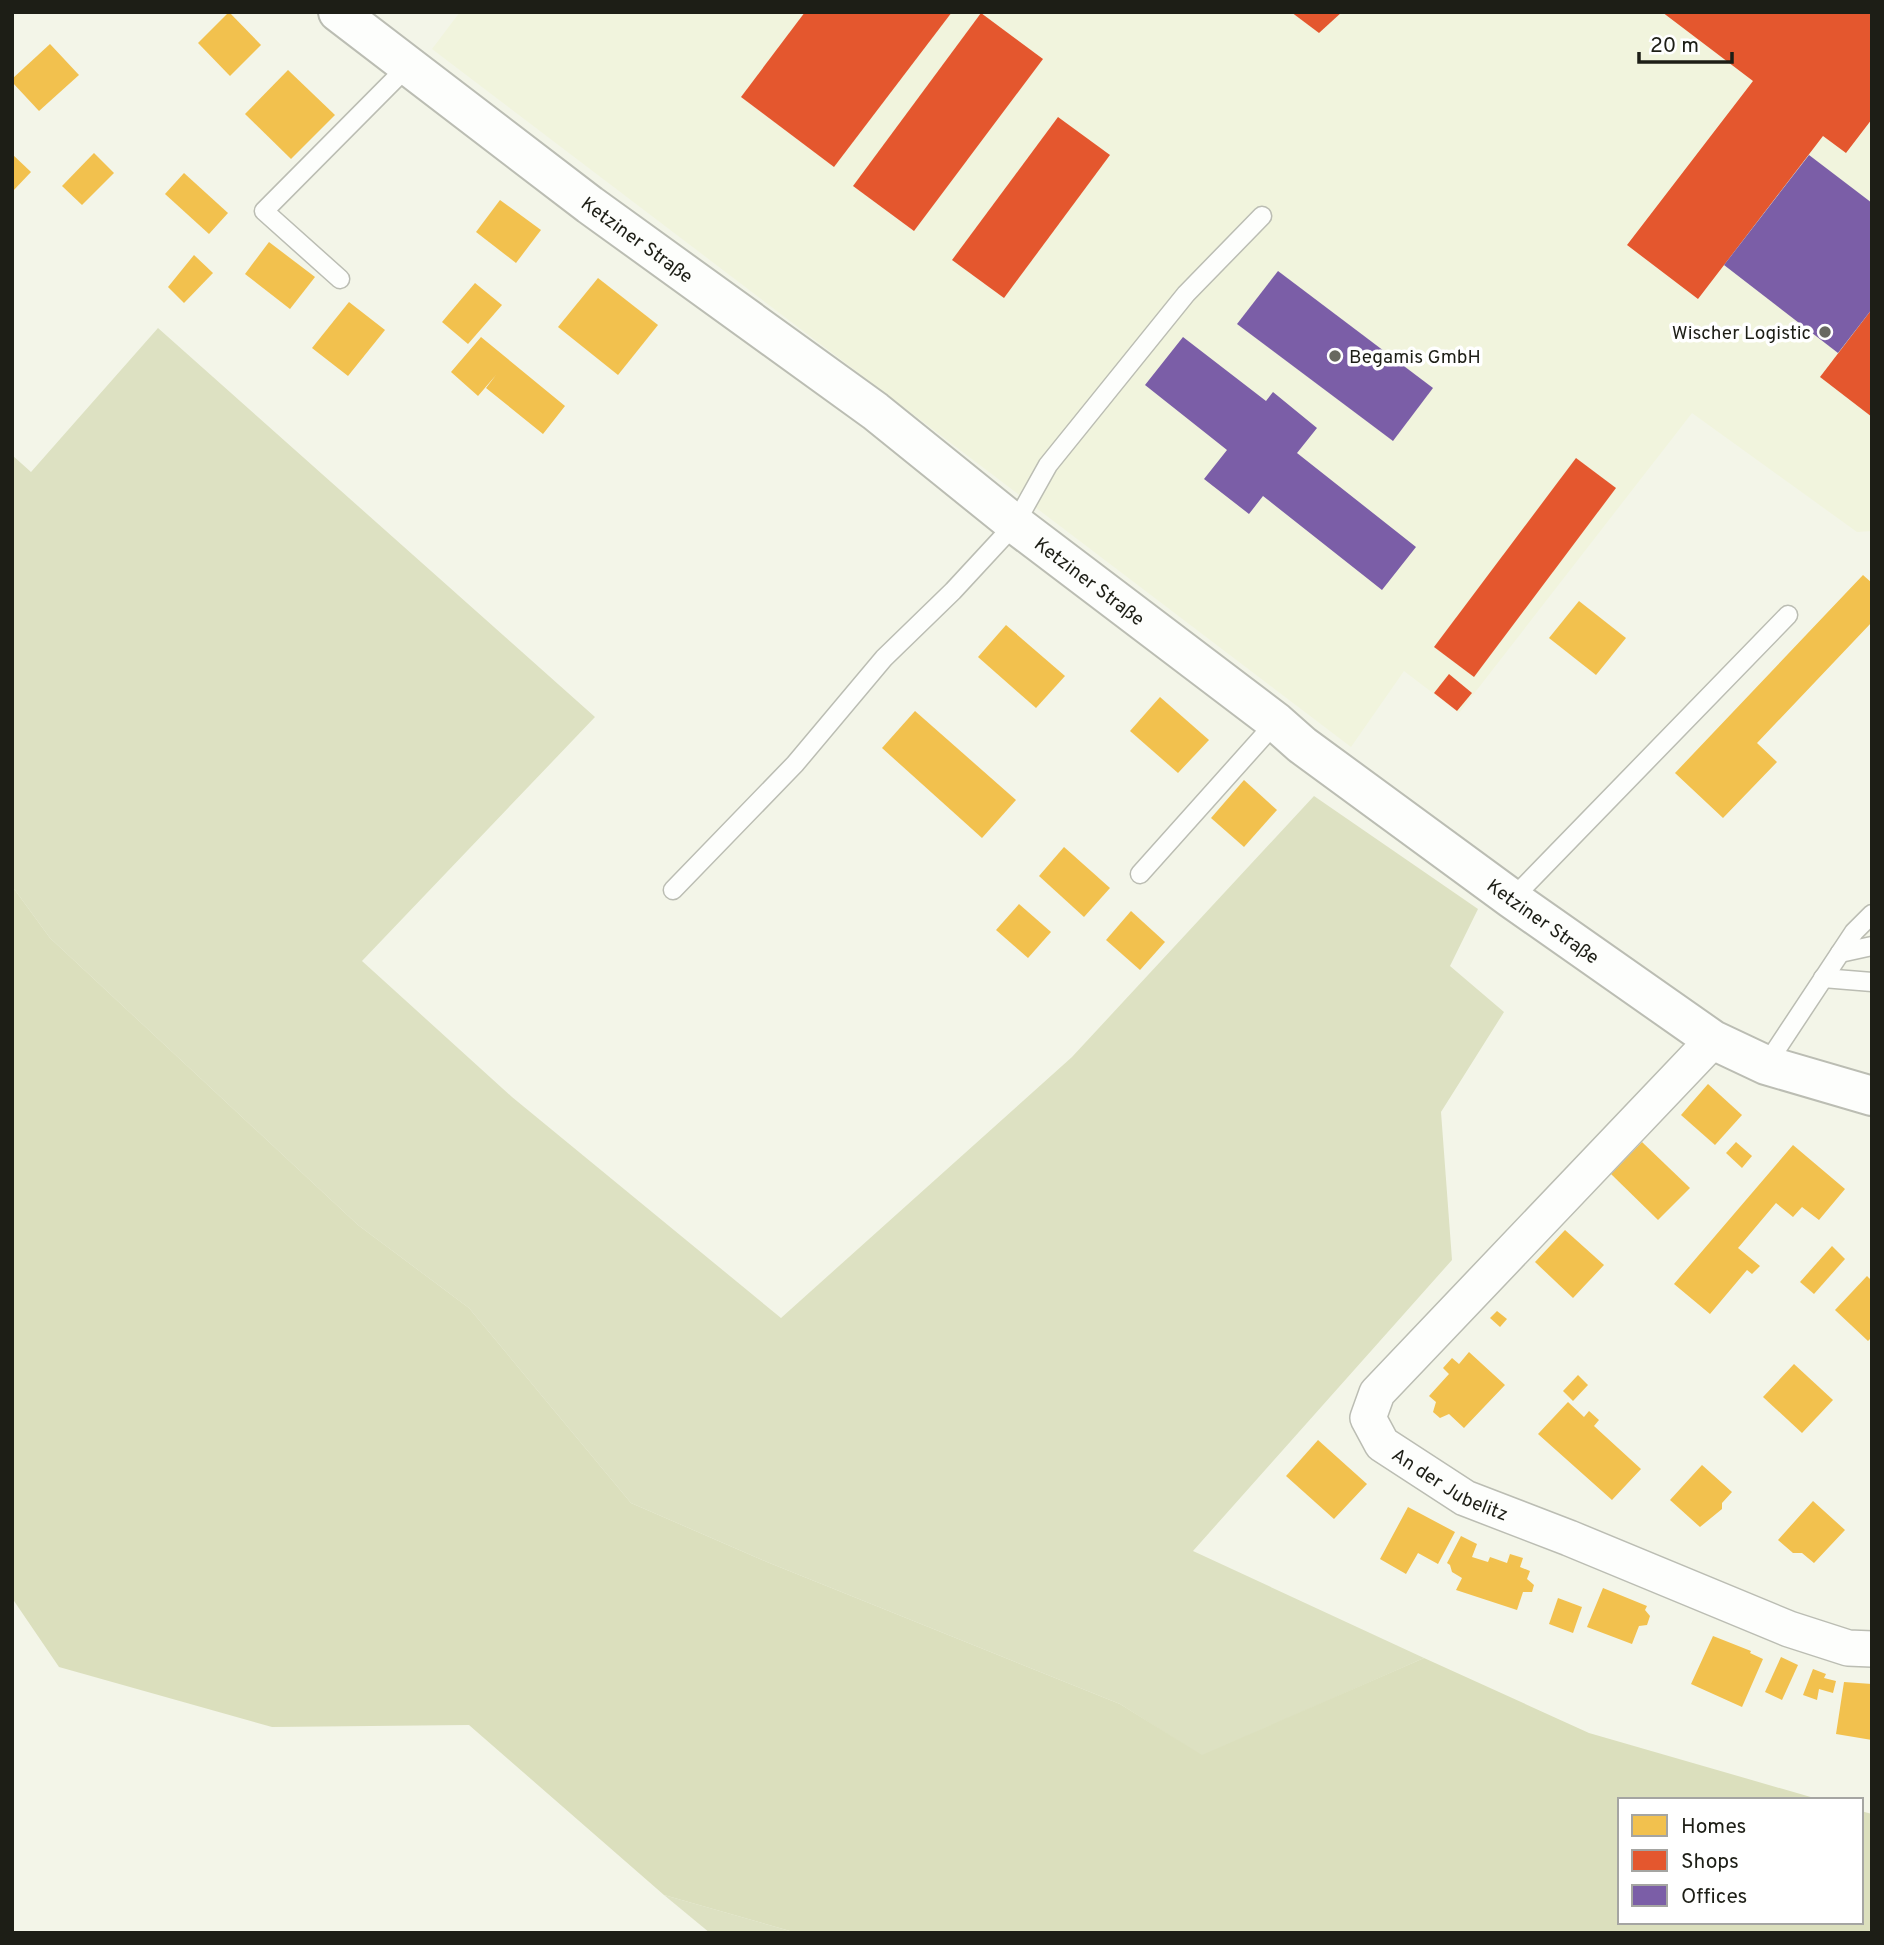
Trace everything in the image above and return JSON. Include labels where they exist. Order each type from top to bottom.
[{"type":"street","name":"Ketziner Straße","points":[[338,12],[590,205],[875,411],[1015,524],[1276,722],[1302,745],[1512,899],[1713,1040],[1766,1065],[1872,1096]]},
{"type":"street","name":"An der Jubelitz","points":[[1713,1040],[1377,1393],[1368,1418],[1382,1444],[1465,1498],[1789,1629],[1848,1648],[1872,1649]]},
{"type":"lane","points":[[340,279],[264,211],[407,67]]},
{"type":"lane","points":[[673,890],[795,764],[884,658],[953,591],[1015,524],[1048,465],[1186,294],[1262,216]]},
{"type":"lane","points":[[1512,899],[1788,615]]},
{"type":"lane","points":[[1140,874],[1276,722]]},
{"type":"lane","points":[[1766,1065],[1854,932],[1872,914]]},
{"type":"lane","points":[[1840,953],[1872,946]]},
{"type":"lane","points":[[1823,978],[1872,982]]},
{"type":"shaded area","points":[[460,12],[1872,12],[1872,531],[1857,532],[1692,413],[1459,713],[1404,671],[1351,747],[432,49]]},
{"type":"shaded area","points":[[158,328],[595,717],[362,961],[512,1097],[781,1318],[1072,1057],[1314,796],[1478,909],[1450,966],[1504,1012],[1441,1112],[1452,1260],[1193,1551],[1424,1658],[1202,1756],[1120,1704],[767,1562],[631,1503],[469,1308],[358,1225],[50,938],[12,886],[12,455],[31,472]]},
{"type":"shaded area","points":[[12,886],[50,938],[358,1225],[469,1308],[631,1503],[767,1562],[1120,1704],[1202,1755],[1424,1658],[1589,1733],[1814,1798],[1618,1798],[1618,1924],[1863,1924],[1863,1812],[1872,1814],[1872,1933],[797,1933],[664,1895],[469,1725],[272,1727],[59,1667],[12,1598]]},
{"type":"shaded area","points":[[664,1895],[797,1933],[710,1933]]},
{"type":"building: Homes","points":[[229,12],[261,45],[230,76],[198,43]]},
{"type":"building: Homes","points":[[50,44],[79,75],[39,111],[12,79]]},
{"type":"building: Homes","points":[[288,70],[335,115],[291,159],[245,114]]},
{"type":"building: Homes","points":[[94,153],[114,173],[82,205],[62,186]]},
{"type":"building: Homes","points":[[12,154],[31,172],[12,192]]},
{"type":"building: Homes","points":[[184,173],[228,213],[209,234],[165,194]]},
{"type":"building: Homes","points":[[500,200],[541,230],[516,263],[476,232]]},
{"type":"building: Homes","points":[[269,242],[315,277],[290,309],[245,274]]},
{"type":"building: Homes","points":[[194,255],[213,273],[184,303],[168,287]]},
{"type":"building: Homes","points":[[598,278],[658,325],[618,375],[558,327]]},
{"type":"building: Homes","points":[[475,283],[502,305],[468,344],[442,322]]},
{"type":"building: Homes","points":[[349,302],[385,330],[348,376],[312,348]]},
{"type":"building: Homes","points":[[481,337],[565,406],[543,434],[486,388],[496,375],[478,396],[451,372]]},
{"type":"building: Homes","points":[[1863,575],[1872,583],[1872,622],[1757,743],[1777,762],[1723,818],[1675,773]]},
{"type":"building: Homes","points":[[1579,601],[1626,638],[1596,675],[1549,638]]},
{"type":"building: Homes","points":[[1006,625],[1065,676],[1036,708],[978,657]]},
{"type":"building: Homes","points":[[1160,697],[1209,740],[1178,773],[1130,731]]},
{"type":"building: Homes","points":[[915,711],[1016,800],[982,838],[882,748]]},
{"type":"building: Homes","points":[[1244,780],[1277,810],[1244,847],[1211,818]]},
{"type":"building: Homes","points":[[1064,847],[1110,888],[1084,917],[1039,876]]},
{"type":"building: Homes","points":[[1019,904],[1051,932],[1028,958],[996,930]]},
{"type":"building: Homes","points":[[1131,911],[1165,942],[1140,970],[1106,940]]},
{"type":"building: Homes","points":[[1708,1084],[1742,1115],[1715,1145],[1681,1115]]},
{"type":"building: Homes","points":[[1642,1142],[1690,1188],[1658,1220],[1611,1174]]},
{"type":"building: Homes","points":[[1736,1142],[1752,1156],[1742,1168],[1726,1153]]},
{"type":"building: Homes","points":[[1793,1145],[1845,1189],[1819,1220],[1802,1207],[1793,1217],[1776,1203],[1738,1248],[1760,1266],[1752,1274],[1747,1270],[1710,1314],[1674,1284]]},
{"type":"building: Homes","points":[[1565,1230],[1604,1265],[1573,1298],[1535,1262]]},
{"type":"building: Homes","points":[[1832,1246],[1845,1259],[1814,1294],[1800,1282]]},
{"type":"building: Homes","points":[[1867,1276],[1872,1281],[1872,1337],[1868,1341],[1835,1310]]},
{"type":"building: Homes","points":[[1497,1311],[1507,1319],[1500,1327],[1490,1318]]},
{"type":"building: Homes","points":[[1469,1352],[1505,1385],[1464,1428],[1449,1414],[1440,1418],[1433,1412],[1436,1402],[1429,1396],[1449,1374],[1443,1368],[1452,1358],[1459,1364]]},
{"type":"building: Homes","points":[[1794,1364],[1833,1400],[1802,1433],[1763,1397]]},
{"type":"building: Homes","points":[[1578,1375],[1588,1385],[1573,1401],[1563,1391]]},
{"type":"building: Homes","points":[[1568,1402],[1584,1417],[1589,1411],[1599,1420],[1594,1426],[1641,1469],[1612,1500],[1538,1434]]},
{"type":"building: Homes","points":[[1318,1440],[1367,1484],[1334,1519],[1286,1476]]},
{"type":"building: Homes","points":[[1702,1465],[1732,1492],[1722,1503],[1722,1509],[1700,1527],[1670,1500]]},
{"type":"building: Homes","points":[[1813,1501],[1845,1530],[1814,1563],[1802,1553],[1793,1553],[1778,1540]]},
{"type":"building: Homes","points":[[1408,1507],[1455,1532],[1438,1564],[1418,1553],[1406,1574],[1380,1559]]},
{"type":"building: Homes","points":[[1461,1536],[1477,1544],[1472,1557],[1488,1562],[1490,1557],[1507,1563],[1510,1554],[1523,1558],[1520,1567],[1530,1571],[1527,1579],[1534,1585],[1532,1592],[1523,1592],[1517,1610],[1456,1590],[1462,1578],[1452,1572],[1447,1563]]},
{"type":"building: Homes","points":[[1603,1588],[1647,1606],[1645,1610],[1650,1616],[1647,1625],[1639,1626],[1632,1644],[1587,1627]]},
{"type":"building: Homes","points":[[1558,1598],[1582,1607],[1573,1633],[1549,1624]]},
{"type":"building: Homes","points":[[1713,1636],[1751,1651],[1750,1653],[1763,1659],[1742,1707],[1691,1684]]},
{"type":"building: Homes","points":[[1781,1657],[1798,1665],[1782,1700],[1765,1692]]},
{"type":"building: Homes","points":[[1813,1669],[1826,1674],[1824,1678],[1836,1681],[1833,1693],[1819,1689],[1817,1700],[1803,1695]]},
{"type":"building: Homes","points":[[1844,1682],[1872,1684],[1872,1740],[1836,1734]]},
{"type":"building: Shops","points":[[805,12],[952,12],[834,167],[741,97]]},
{"type":"building: Shops","points":[[1291,12],[1342,12],[1319,33]]},
{"type":"building: Shops","points":[[1662,12],[1872,12],[1872,119],[1846,153],[1823,136],[1698,299],[1627,245],[1753,81]]},
{"type":"building: Shops","points":[[981,13],[1043,59],[914,231],[853,186]]},
{"type":"building: Shops","points":[[1058,117],[1110,155],[1004,298],[952,260]]},
{"type":"building: Shops","points":[[1872,309],[1872,417],[1820,377]]},
{"type":"building: Shops","points":[[1576,458],[1616,488],[1474,677],[1434,647]]},
{"type":"building: Shops","points":[[1449,674],[1472,693],[1457,711],[1434,693]]},
{"type":"building: Offices","points":[[1809,155],[1872,203],[1872,309],[1838,353],[1724,265]]},
{"type":"building: Offices","name":"Begamis GmbH","points":[[1278,271],[1433,388],[1393,441],[1237,324]]},
{"type":"building: Offices","points":[[1183,337],[1266,401],[1273,392],[1317,428],[1297,453],[1416,547],[1382,590],[1263,496],[1249,514],[1204,479],[1227,450],[1145,385]]},
{"type":"place","name":"Wischer Logistic","points":[[1825,332]]},
{"type":"place","name":"Begamis GmbH","points":[[1335,356]]}]
